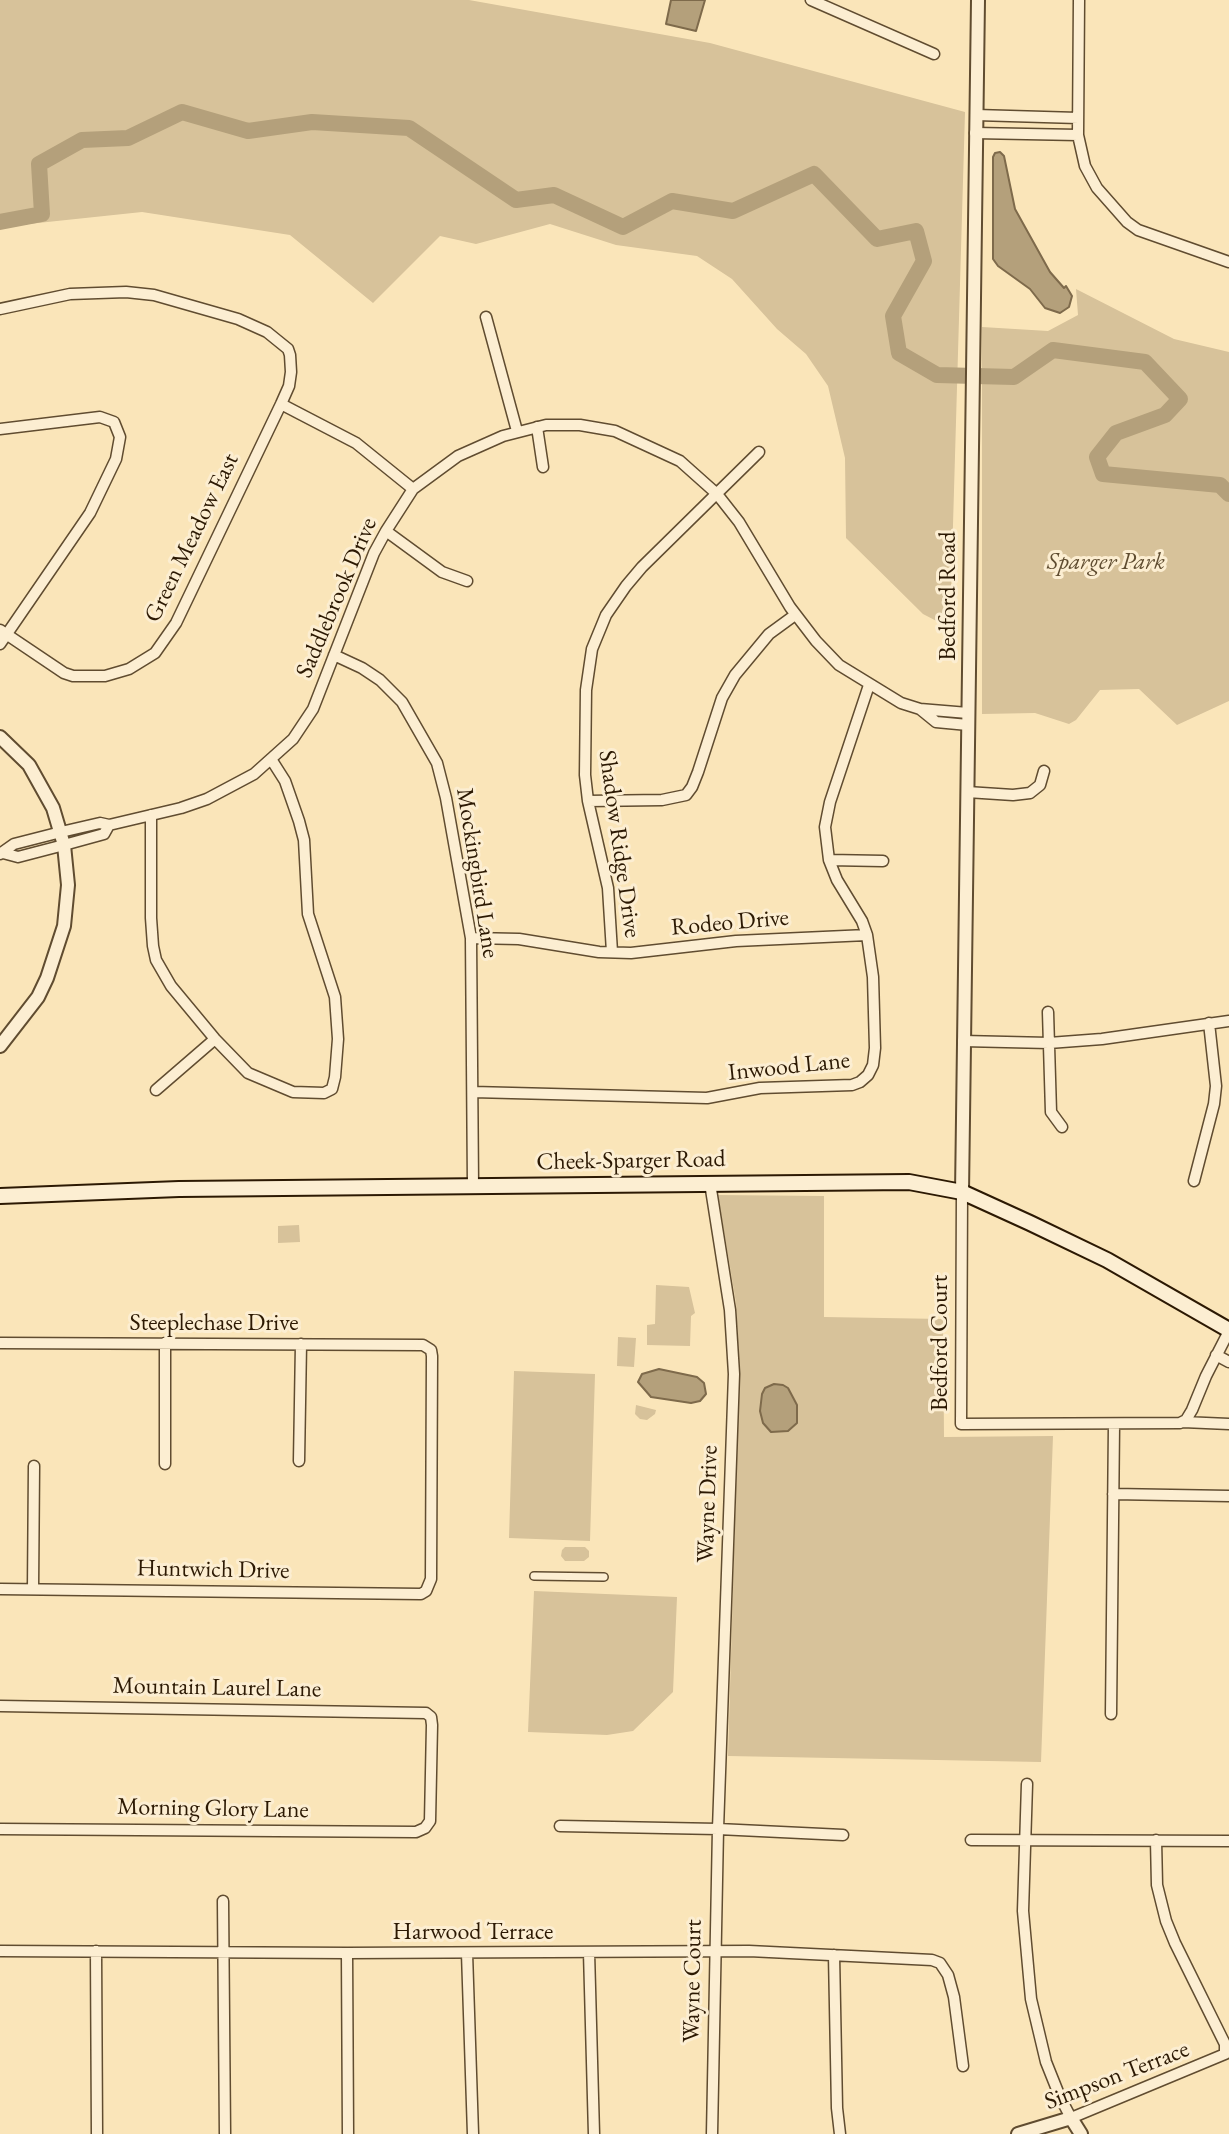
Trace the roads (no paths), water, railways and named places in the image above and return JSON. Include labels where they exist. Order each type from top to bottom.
[{"type":"main road","name":"Cheek-Sparger Road","points":[[0,1196],[179,1189],[879,1181],[935,1186],[962,1192],[1107,1260],[1229,1330]]},
{"type":"street","points":[[811,0],[934,54]]},
{"type":"street","name":"Bedford Road","points":[[962,1192],[978,0]]},
{"type":"street","points":[[1079,0],[1078,135],[1085,166],[1097,188],[1127,222],[1149,236],[1229,262]]},
{"type":"street","points":[[976,115],[1078,118]]},
{"type":"street","points":[[975,133],[1078,135]]},
{"type":"street","name":"Green Meadow East","points":[[0,309],[70,294],[126,292],[182,301],[238,319],[267,332],[288,349],[291,372],[289,386],[281,404],[176,624],[155,653],[129,669],[105,676],[73,676],[64,673],[4,632]]},
{"type":"street","points":[[486,317],[517,431]]},
{"type":"street","points":[[281,404],[356,443],[413,489]]},
{"type":"street","points":[[0,429],[100,418],[114,422],[120,437],[116,459],[90,513],[4,632],[0,644]]},
{"type":"street","name":"Saddlebrook Drive","points":[[1,853],[14,844],[100,823],[109,825],[207,799],[239,784],[271,759],[303,726],[313,709],[374,553],[413,489],[458,456],[517,431],[537,427],[580,425],[626,435],[680,461],[717,494],[739,522],[795,615],[839,665],[901,703],[968,719]]},
{"type":"street","points":[[537,427],[543,467]]},
{"type":"street","name":"Shadow Ridge Drive","points":[[612,953],[608,888],[588,801],[584,737],[589,666],[598,632],[626,586],[760,452]]},
{"type":"street","points":[[386,531],[442,572],[467,581]]},
{"type":"street","points":[[588,801],[662,800],[686,795],[695,779],[722,698],[735,675],[769,634],[795,615]]},
{"type":"street","name":"Mockingbird Lane","points":[[334,655],[362,667],[402,702],[437,763],[446,798],[471,938],[473,1186]]},
{"type":"street","name":"Inwood Lane","points":[[473,1092],[707,1098],[760,1088],[830,1087],[860,1083],[873,1065],[873,977],[867,935],[862,921],[836,880],[825,827],[869,685]]},
{"type":"street","points":[[0,737],[35,773],[53,808],[64,845],[67,902],[65,926],[55,959],[38,997],[0,1046]]},
{"type":"street","points":[[151,815],[150,918],[156,960],[170,986],[232,1059],[259,1080],[304,1094],[324,1093],[332,1089],[338,1039],[335,997],[308,914],[304,840],[299,821],[285,781],[271,759]]},
{"type":"street","points":[[967,792],[1013,795],[1030,793],[1040,785],[1044,771]]},
{"type":"street","name":"Saddlebrook Drive","points":[[1,853],[18,857],[104,834],[109,825]]},
{"type":"street","points":[[830,860],[883,861]]},
{"type":"street","name":"Rodeo Drive","points":[[471,938],[519,939],[612,953],[631,953],[736,941],[867,935]]},
{"type":"street","points":[[1048,1012],[1051,1112],[1062,1127]]},
{"type":"street","points":[[963,1041],[1049,1043],[1102,1039],[1229,1021]]},
{"type":"street","points":[[1194,1181],[1214,1104],[1216,1086],[1209,1023]]},
{"type":"street","points":[[156,1090],[215,1040]]},
{"type":"street","name":"Wayne Drive","points":[[710,1183],[730,1310],[734,1374],[718,1829]]},
{"type":"street","name":"Bedford Court","points":[[962,1192],[961,1424],[1114,1425]]},
{"type":"street","points":[[1183,1422],[1192,1410],[1229,1330]]},
{"type":"street","name":"Steeplechase Drive","points":[[0,1343],[427,1346],[432,1356],[431,1579],[426,1591]]},
{"type":"street","points":[[165,1343],[165,1464]]},
{"type":"street","points":[[299,1461],[301,1344]]},
{"type":"street","points":[[1216,1355],[1229,1362]]},
{"type":"street","points":[[1111,1714],[1114,1425],[1183,1422],[1229,1424]]},
{"type":"street","points":[[33,1589],[34,1466]]},
{"type":"street","points":[[1113,1494],[1229,1496]]},
{"type":"street","points":[[534,1576],[604,1577]]},
{"type":"street","name":"Huntwich Drive","points":[[0,1589],[421,1594],[426,1591]]},
{"type":"street","name":"Mountain Laurel Lane","points":[[0,1706],[426,1713],[432,1717],[432,1806],[430,1821],[425,1828]]},
{"type":"street","points":[[1027,1784],[1023,1911],[1031,1998],[1046,2062],[1060,2097],[1081,2134]]},
{"type":"street","points":[[559,1826],[843,1835]]},
{"type":"street","name":"Morning Glory Lane","points":[[0,1829],[416,1832],[425,1828]]},
{"type":"street","name":"Wayne Court","points":[[712,2134],[718,1829]]},
{"type":"street","points":[[971,1840],[1229,1841]]},
{"type":"street","name":"Simpson Terrace","points":[[1018,2134],[1071,2118],[1225,2054],[1226,2044],[1166,1921],[1157,1885],[1156,1840]]},
{"type":"street","points":[[223,1900],[225,2134]]},
{"type":"street","name":"Harwood Terrace","points":[[0,1951],[715,1951],[932,1960],[944,1967],[954,1997],[963,2066]]},
{"type":"street","points":[[96,1951],[97,2134]]},
{"type":"street","points":[[590,1952],[594,2134]]},
{"type":"street","points":[[347,1953],[348,2134]]},
{"type":"street","points":[[467,1953],[473,2134]]},
{"type":"street","points":[[834,1955],[836,2108],[840,2134]]},
{"type":"waterway","points":[[0,222],[42,214],[39,164],[82,140],[128,138],[182,112],[248,131],[312,122],[409,128],[516,200],[554,195],[623,227],[672,201],[733,211],[814,174],[877,239],[916,231],[924,261],[893,316],[899,353],[937,375],[1014,377],[1053,350],[1145,362],[1180,399],[1165,415],[1116,433],[1097,457],[1103,474],[1220,485],[1229,494]]},
{"type":"park label","name":"Sparger Park","points":[[1106,562]]}]
